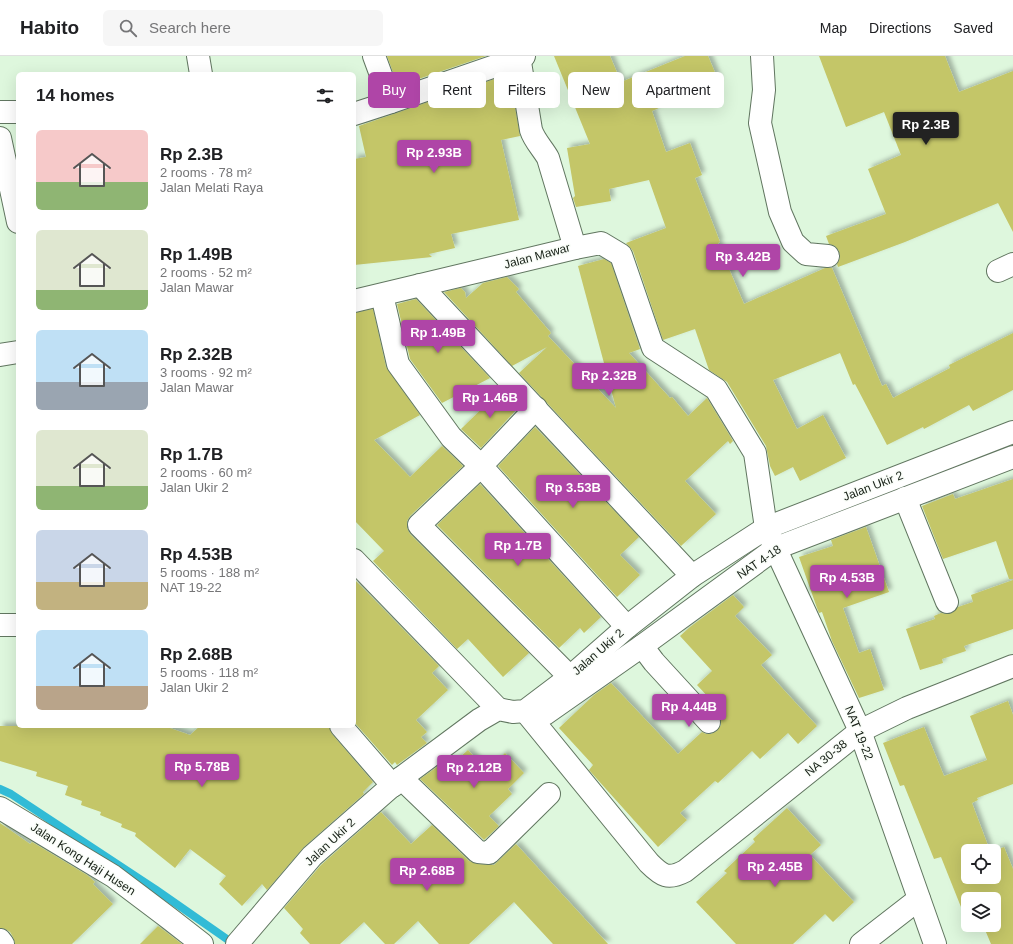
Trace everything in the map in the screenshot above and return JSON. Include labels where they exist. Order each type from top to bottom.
[{"type":"street","points":[[198,56],[201,72]]},
{"type":"street","points":[[374,56],[380,72]]},
{"type":"street","points":[[420,92],[521,56]]},
{"type":"street","name":"Jalan Mawar","points":[[356,301],[575,248],[548,158],[542,146],[533,137],[531,130],[521,56]]},
{"type":"street","points":[[762,56],[764,90],[760,124],[780,212],[794,242],[806,254],[828,256]]},
{"type":"street","points":[[356,113],[372,108]]},
{"type":"street","points":[[0,112],[16,112]]},
{"type":"street","points":[[0,138],[4,169],[16,214]]},
{"type":"street","name":"NAT 19-22","points":[[575,248],[601,243],[621,255],[653,348],[716,389],[755,453],[766,528],[860,731],[935,944]]},
{"type":"street","points":[[420,285],[692,576]]},
{"type":"street","points":[[382,295],[398,364],[451,437],[481,466],[627,627]]},
{"type":"street","points":[[0,355],[16,352]]},
{"type":"street","points":[[536,408],[481,466],[420,525],[570,677]]},
{"type":"street","name":"Jalan Ukir 2","points":[[530,717],[570,677],[627,627],[692,576],[766,528],[1013,432]]},
{"type":"street","name":"NAT 4-18","points":[[530,717],[642,646],[776,548],[1013,457]]},
{"type":"street","points":[[905,498],[947,602]]},
{"type":"street","points":[[356,562],[498,709],[530,717]]},
{"type":"street","points":[[0,625],[16,625]]},
{"type":"street","points":[[642,646],[654,662],[709,722]]},
{"type":"street","name":"NA 30-38","points":[[530,717],[649,863],[657,871],[666,875],[675,876],[685,871],[860,731],[907,708],[1013,666]]},
{"type":"street","name":"Jalan Ukir 2","points":[[240,940],[312,856],[397,782],[479,720],[498,709]]},
{"type":"street","points":[[343,728],[397,782],[478,852],[489,853],[550,794]]},
{"type":"street","name":"Jalan Kong Haji Husen","points":[[0,808],[113,876],[202,944]]},
{"type":"street","points":[[861,944],[919,899]]},
{"type":"street","points":[[0,940],[3,944]]},
{"type":"building","points":[[387,56],[486,56],[439,72],[428,72],[428,76],[420,78],[420,72],[393,72]]},
{"type":"building","points":[[554,56],[610,56],[617,72],[568,72],[568,90]]},
{"type":"building","points":[[685,56],[708,56],[715,72],[646,72]]},
{"type":"building","points":[[819,56],[945,56],[959,92],[1013,71],[1013,232],[998,203],[905,242],[838,267],[837,264],[840,258],[839,251],[835,246],[829,244],[826,236],[886,214],[868,169],[901,155],[884,112],[846,127]]},
{"type":"building","points":[[632,78],[632,108],[659,108],[652,111],[666,152],[690,143],[702,175],[695,178],[720,242],[718,243],[744,304],[825,268],[832,268],[882,386],[886,384],[893,398],[950,368],[949,365],[1013,333],[1013,390],[973,411],[969,405],[924,429],[923,427],[887,445],[855,384],[853,385],[840,353],[773,380],[797,429],[823,415],[846,458],[800,481],[793,467],[775,476],[770,466],[766,446],[727,382],[709,370],[695,329],[663,340],[633,251],[626,243],[666,228],[649,180],[609,189],[611,201],[576,207],[573,198],[575,196],[567,148],[590,144],[575,108],[624,108],[624,81]]},
{"type":"building","points":[[494,79],[494,108],[515,108],[520,136],[501,140],[519,220],[451,234],[455,248],[429,254],[432,257],[356,265],[356,159],[366,157],[359,126],[411,108],[420,108],[420,105],[428,102],[428,108],[486,108],[486,82]]},
{"type":"building","points":[[604,259],[611,263],[640,349],[629,353],[670,398],[672,397],[688,416],[707,398],[733,441],[730,444],[728,441],[685,481],[716,514],[681,546],[519,373],[547,347],[512,366],[444,292],[461,288],[465,292],[466,298],[483,283],[507,277],[519,289],[516,292],[551,333],[548,336],[616,408],[578,266]]},
{"type":"building","points":[[416,299],[490,378],[442,403],[410,359],[397,304]]},
{"type":"building","points":[[373,309],[386,367],[420,415],[374,440],[410,477],[442,446],[463,466],[410,516],[407,521],[407,528],[410,534],[529,653],[503,677],[468,639],[457,649],[373,561],[384,551],[356,522],[356,313]]},
{"type":"building","points":[[501,390],[518,408],[481,448],[461,429]]},
{"type":"building","points":[[535,427],[639,537],[620,555],[640,575],[617,597],[498,466]]},
{"type":"building","points":[[1013,479],[1013,579],[1009,579],[996,541],[943,559],[922,506],[953,494],[955,499]]},
{"type":"building","points":[[480,484],[601,617],[584,633],[580,628],[559,648],[437,525]]},
{"type":"building","points":[[866,527],[889,592],[843,608],[859,653],[870,649],[884,690],[859,698],[832,641],[822,612],[819,613],[799,557],[833,546],[831,540]]},
{"type":"building","points":[[1013,580],[1013,629],[964,646],[966,651],[942,659],[943,663],[920,670],[906,629],[935,619],[934,616],[941,613],[952,613],[958,607],[973,602],[971,595]]},
{"type":"building","points":[[356,581],[439,666],[432,673],[448,690],[416,720],[427,732],[421,737],[427,743],[397,765],[395,762],[392,765],[356,724]]},
{"type":"building","points":[[733,595],[744,607],[735,616],[772,655],[761,665],[817,726],[798,744],[788,733],[760,759],[752,751],[718,783],[715,781],[680,813],[687,820],[658,847],[589,770],[593,765],[559,728],[594,695],[611,683],[678,754],[702,732],[711,734],[717,731],[721,725],[720,716],[723,713],[697,685],[712,671],[680,636]]},
{"type":"building","points":[[1008,701],[1013,715],[1013,784],[977,798],[978,800],[972,803],[987,844],[961,844],[961,884],[1001,884],[1001,848],[1004,847],[1013,869],[1013,944],[991,944],[986,932],[1001,932],[1001,892],[961,892],[961,907],[941,857],[934,859],[904,785],[900,786],[883,743],[924,727],[944,776],[987,760],[970,716]]},
{"type":"building","points":[[0,726],[16,726],[16,728],[170,728],[190,735],[198,728],[330,728],[332,734],[373,782],[363,792],[364,794],[304,847],[267,890],[262,884],[242,906],[219,884],[226,876],[190,849],[175,868],[135,836],[136,833],[121,827],[122,824],[100,815],[101,812],[81,805],[82,801],[65,795],[68,786],[36,776],[37,772],[0,761]]},
{"type":"building","points":[[468,750],[487,771],[505,753],[524,773],[508,789],[512,794],[489,816],[499,826],[484,840],[420,779],[444,762],[449,767]]},
{"type":"building","points":[[787,808],[821,845],[810,855],[854,902],[833,922],[825,914],[793,944],[736,944],[696,902],[727,873],[724,871],[755,842],[753,839]]},
{"type":"building","points":[[381,812],[411,844],[432,825],[469,861],[477,864],[494,865],[516,844],[608,944],[553,944],[514,902],[469,944],[439,944],[418,921],[394,944],[385,944],[364,922],[340,944],[310,944],[300,933],[303,929],[284,908],[321,865]]},
{"type":"building","points":[[0,823],[30,844],[32,842],[87,875],[95,882],[93,884],[113,904],[72,944],[15,944],[10,932],[0,928]]},
{"type":"building","points":[[158,926],[182,944],[140,944]]},
{"type":"waterway","points":[[0,789],[11,794],[155,889],[234,944]]}]
